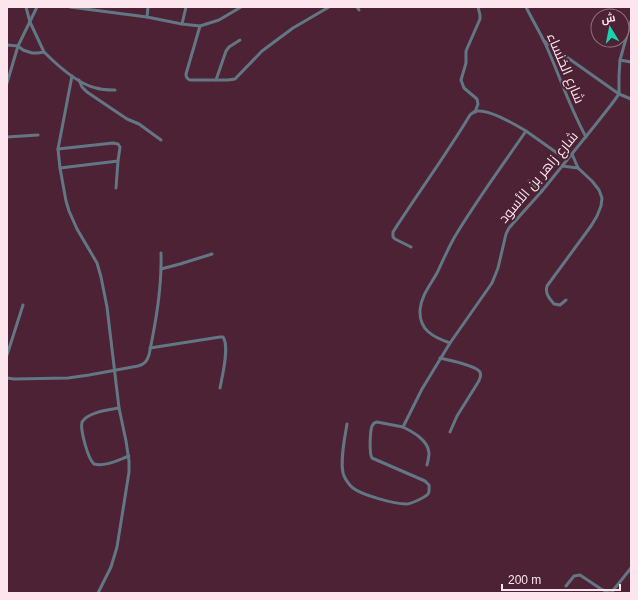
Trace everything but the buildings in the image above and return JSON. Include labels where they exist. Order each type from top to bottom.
[{"type":"street","points":[[26,7],[30,22],[44,52],[54,62],[87,85],[96,88],[115,90]]},
{"type":"street","points":[[7,83],[18,46],[37,7]]},
{"type":"street","points":[[70,7],[147,17],[200,26],[219,20],[239,8]]},
{"type":"street","points":[[147,17],[148,7]]},
{"type":"street","points":[[182,24],[186,7]]},
{"type":"street","points":[[200,26],[186,77],[190,80],[228,80],[235,78],[266,48],[297,26],[329,7]]},
{"type":"street","points":[[475,112],[478,104],[477,99],[464,88],[461,80],[466,63],[466,51],[480,19],[478,7]]},
{"type":"street","name":"شارع الخنساء","points":[[526,7],[544,41],[571,107],[586,137]]},
{"type":"street","points":[[618,94],[620,60],[631,21]]},
{"type":"street","points":[[216,80],[226,52],[229,47],[240,40]]},
{"type":"street","points":[[544,41],[618,94],[631,99]]},
{"type":"street","points":[[7,45],[18,46],[23,50],[32,53],[44,52]]},
{"type":"street","points":[[620,60],[631,62]]},
{"type":"street","points":[[72,76],[58,149],[60,168],[69,211],[99,269],[107,307],[119,408],[129,456],[129,472],[116,552],[109,572],[98,593]]},
{"type":"street","points":[[79,80],[82,87],[87,92],[127,119],[139,124],[161,140]]},
{"type":"street","name":"شارع زاهر بن الأسود","points":[[403,426],[440,358],[492,283],[498,268],[506,234],[509,228],[542,191],[586,137],[618,94]]},
{"type":"street","points":[[411,247],[395,239],[393,232],[470,116],[475,112],[482,111],[515,124],[526,130],[567,160]]},
{"type":"street","points":[[450,344],[429,334],[423,323],[420,309],[424,297],[454,238],[474,205],[526,130]]},
{"type":"street","points":[[7,137],[38,135]]},
{"type":"street","points":[[58,149],[115,143],[119,145],[116,188]]},
{"type":"street","points":[[566,300],[560,305],[554,304],[546,293],[547,286],[591,226],[602,206],[601,194],[599,190],[578,168],[572,154]]},
{"type":"street","points":[[60,168],[118,161]]},
{"type":"street","points":[[562,166],[578,168]]},
{"type":"street","points":[[529,181],[542,191]]},
{"type":"street","points":[[7,378],[68,378],[142,365],[147,360],[150,348],[162,269],[161,253]]},
{"type":"street","points":[[162,269],[212,254]]},
{"type":"street","points":[[7,355],[23,305]]},
{"type":"street","points":[[150,348],[223,337],[225,341],[225,356],[220,388]]},
{"type":"street","points":[[440,358],[474,367],[480,372],[477,384],[456,416],[450,432]]},
{"type":"street","points":[[119,408],[87,416],[82,422],[81,428],[89,458],[94,464],[104,464],[129,456]]},
{"type":"street","points":[[347,424],[342,465],[343,474],[349,484],[358,491],[378,498],[406,504],[417,500],[429,491],[429,485],[425,481],[374,460],[371,457],[371,430],[375,423],[380,422],[403,426],[414,433],[426,444],[429,452],[427,465]]},
{"type":"street","points":[[566,586],[574,576],[580,575],[601,589],[611,593],[631,568]]}]
